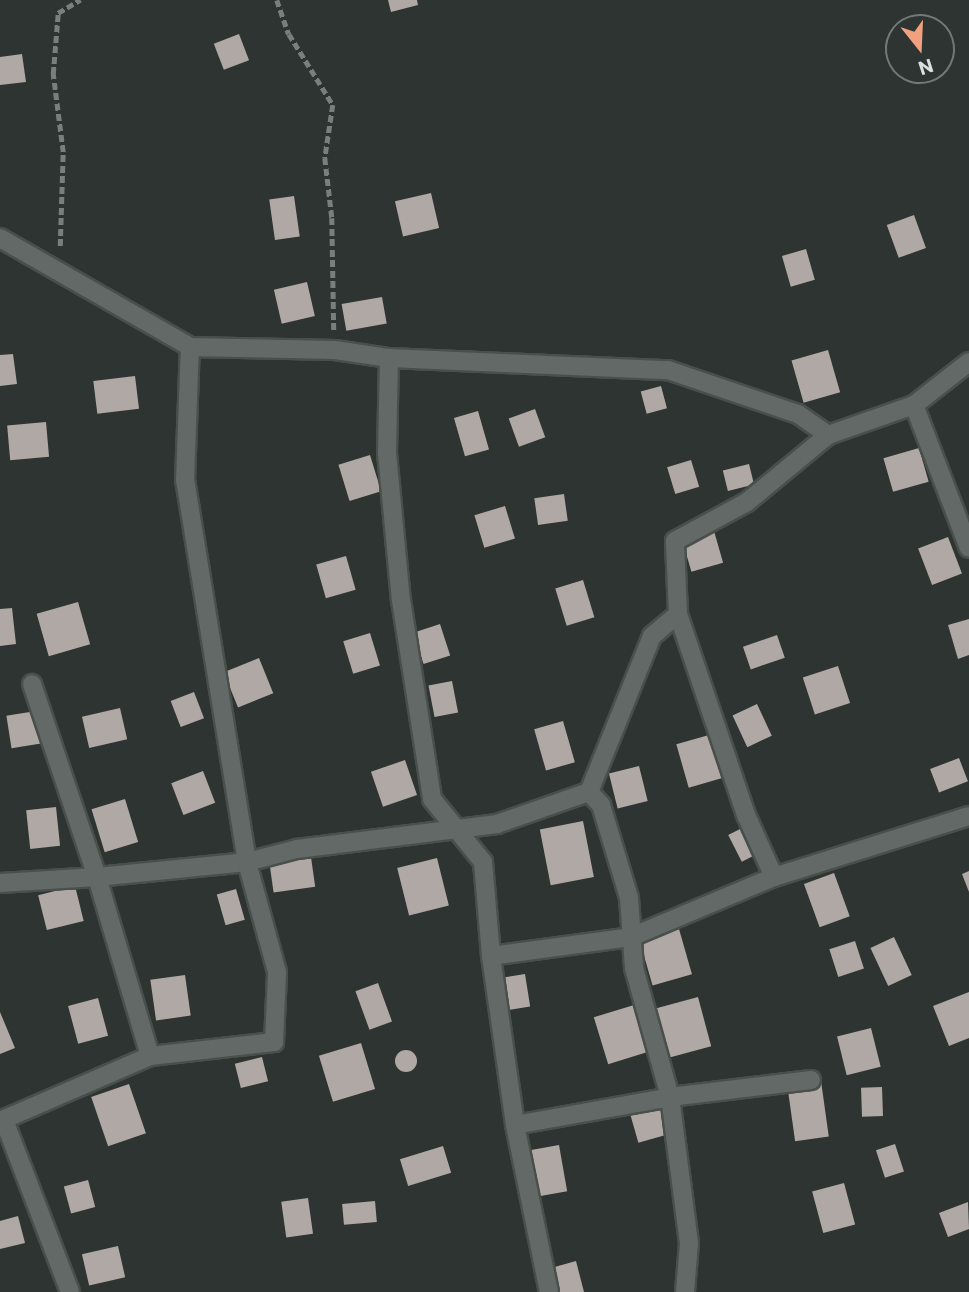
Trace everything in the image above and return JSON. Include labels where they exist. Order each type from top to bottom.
[{"type":"street","points":[[0,238],[190,346],[335,350],[389,358],[668,370],[798,414],[828,435]]},
{"type":"street","points":[[70,1292],[2,1120],[150,1056],[274,1042],[277,972],[247,862],[185,481],[190,346]]},
{"type":"street","points":[[389,358],[387,453],[401,600],[432,799],[483,862],[491,956],[515,1125],[549,1292]]},
{"type":"street","points":[[774,877],[746,815],[678,614],[675,541],[747,502],[828,435],[914,405],[969,362]]},
{"type":"street","points":[[914,405],[969,548]]},
{"type":"street","points":[[0,883],[97,877],[247,862],[297,849],[497,824],[589,792],[652,636],[678,614]]},
{"type":"street","points":[[32,684],[97,877],[150,1056]]},
{"type":"street","points":[[589,792],[601,805],[629,898],[634,968],[670,1097],[689,1243],[685,1292]]},
{"type":"street","points":[[491,956],[631,937],[774,877],[969,816]]},
{"type":"street","points":[[515,1125],[670,1097],[811,1080]]},
{"type":"path","points":[[59,272],[63,152],[53,74],[58,13],[79,0]]},
{"type":"path","points":[[277,0],[289,34],[333,105],[325,158],[332,218],[335,350]]},
{"type":"building","points":[[388,0],[417,0],[418,5],[391,12]]},
{"type":"building","points":[[239,34],[249,60],[224,70],[214,44]]},
{"type":"building","points":[[22,54],[26,82],[0,85],[0,57]]},
{"type":"building","points":[[431,193],[439,228],[403,236],[395,201]]},
{"type":"building","points":[[294,196],[300,237],[275,240],[269,199]]},
{"type":"building","points":[[914,215],[926,248],[899,258],[887,225]]},
{"type":"building","points":[[806,249],[815,280],[791,287],[782,256]]},
{"type":"building","points":[[307,282],[315,316],[282,324],[274,290]]},
{"type":"building","points":[[382,297],[387,324],[346,331],[342,304]]},
{"type":"building","points":[[828,350],[840,392],[804,403],[791,360]]},
{"type":"building","points":[[13,354],[17,384],[0,386],[0,355]]},
{"type":"building","points":[[135,376],[139,409],[97,414],[93,381]]},
{"type":"building","points":[[661,386],[667,408],[647,414],[641,391]]},
{"type":"building","points":[[535,409],[545,437],[519,447],[509,419]]},
{"type":"building","points":[[478,411],[489,449],[465,456],[454,418]]},
{"type":"building","points":[[46,422],[49,457],[10,460],[7,425]]},
{"type":"building","points":[[919,448],[929,482],[893,492],[883,458]]},
{"type":"building","points":[[370,455],[381,491],[350,501],[338,465]]},
{"type":"building","points":[[691,460],[699,487],[675,494],[667,467]]},
{"type":"building","points":[[749,464],[754,484],[728,491],[723,471]]},
{"type":"building","points":[[564,494],[568,521],[538,525],[534,498]]},
{"type":"building","points":[[505,506],[515,539],[484,548],[474,515]]},
{"type":"building","points":[[714,531],[723,563],[691,572],[682,540]]},
{"type":"building","points":[[948,537],[962,573],[932,585],[918,548]]},
{"type":"building","points":[[346,556],[356,590],[326,598],[316,565]]},
{"type":"building","points":[[583,580],[594,617],[567,626],[555,588]]},
{"type":"building","points":[[78,602],[90,644],[49,656],[37,614]]},
{"type":"building","points":[[12,608],[16,644],[0,646],[0,609]]},
{"type":"building","points":[[969,619],[969,655],[958,659],[948,625]]},
{"type":"building","points":[[440,624],[450,655],[424,664],[413,633]]},
{"type":"building","points":[[370,633],[380,666],[353,674],[343,641]]},
{"type":"building","points":[[777,635],[785,658],[751,669],[743,647]]},
{"type":"building","points":[[259,658],[273,693],[238,707],[224,672]]},
{"type":"building","points":[[838,666],[850,703],[815,715],[803,677]]},
{"type":"building","points":[[452,681],[458,712],[435,717],[428,686]]},
{"type":"building","points":[[194,692],[204,718],[181,727],[171,701]]},
{"type":"building","points":[[757,704],[772,736],[747,747],[733,715]]},
{"type":"building","points":[[120,708],[127,739],[89,748],[82,717]]},
{"type":"building","points":[[36,711],[41,744],[12,748],[6,716]]},
{"type":"building","points":[[563,721],[575,762],[546,771],[534,729]]},
{"type":"building","points":[[709,735],[721,778],[689,788],[676,744]]},
{"type":"building","points":[[959,758],[968,781],[939,792],[930,769]]},
{"type":"building","points":[[405,760],[417,795],[383,807],[371,772]]},
{"type":"building","points":[[639,766],[648,801],[618,808],[609,773]]},
{"type":"building","points":[[203,771],[215,803],[183,815],[171,783]]},
{"type":"building","points":[[125,799],[138,842],[105,852],[92,809]]},
{"type":"building","points":[[56,807],[60,846],[30,849],[26,810]]},
{"type":"building","points":[[583,821],[594,877],[551,885],[540,829]]},
{"type":"building","points":[[746,826],[760,853],[742,862],[728,835]]},
{"type":"building","points":[[311,857],[315,887],[274,893],[269,863]]},
{"type":"building","points":[[437,858],[449,906],[409,915],[397,868]]},
{"type":"building","points":[[969,871],[969,892],[962,874]]},
{"type":"building","points":[[834,873],[850,916],[820,927],[804,884]]},
{"type":"building","points":[[75,886],[84,921],[47,930],[38,895]]},
{"type":"building","points":[[236,889],[245,920],[226,925],[217,895]]},
{"type":"building","points":[[679,929],[692,974],[653,985],[640,940]]},
{"type":"building","points":[[894,937],[912,975],[888,986],[870,948]]},
{"type":"building","points":[[855,941],[864,969],[838,977],[829,949]]},
{"type":"building","points":[[525,974],[530,1007],[508,1010],[503,977]]},
{"type":"building","points":[[185,975],[191,1016],[156,1020],[150,980]]},
{"type":"building","points":[[378,983],[392,1022],[369,1030],[355,991]]},
{"type":"building","points":[[969,992],[969,1038],[949,1046],[933,1006]]},
{"type":"building","points":[[698,997],[711,1046],[670,1057],[656,1008]]},
{"type":"building","points":[[98,998],[108,1036],[78,1044],[68,1006]]},
{"type":"building","points":[[634,1005],[648,1052],[608,1064],[594,1017]]},
{"type":"building","points":[[0,1012],[15,1048],[0,1054]]},
{"type":"building","points":[[871,1028],[881,1067],[847,1075],[837,1036]]},
{"type":"building","points":[[361,1043],[375,1089],[333,1102],[319,1056]]},
{"type":"building","points":[[406,1050],[414,1053],[417,1061],[414,1069],[406,1072],[398,1069],[395,1061],[398,1053]]},
{"type":"building","points":[[262,1057],[268,1081],[241,1088],[235,1064]]},
{"type":"building","points":[[821,1081],[829,1136],[795,1141],[787,1086]]},
{"type":"building","points":[[129,1084],[146,1133],[108,1146],[91,1097]]},
{"type":"building","points":[[882,1087],[883,1116],[862,1117],[861,1088]]},
{"type":"building","points":[[661,1102],[670,1134],[638,1143],[629,1111]]},
{"type":"building","points":[[895,1144],[904,1172],[885,1178],[876,1150]]},
{"type":"building","points":[[559,1145],[567,1191],[534,1197],[526,1151]]},
{"type":"building","points":[[443,1146],[451,1173],[408,1186],[400,1159]]},
{"type":"building","points":[[88,1180],[95,1207],[71,1214],[64,1186]]},
{"type":"building","points":[[844,1183],[855,1225],[823,1233],[812,1192]]},
{"type":"building","points":[[308,1198],[313,1234],[286,1237],[281,1202]]},
{"type":"building","points":[[375,1201],[377,1222],[344,1225],[342,1204]]},
{"type":"building","points":[[968,1202],[969,1229],[948,1237],[939,1213]]},
{"type":"building","points":[[18,1216],[25,1243],[0,1249],[0,1221]]},
{"type":"building","points":[[118,1246],[125,1277],[89,1286],[82,1254]]},
{"type":"building","points":[[576,1261],[584,1292],[557,1292],[551,1268]]}]
